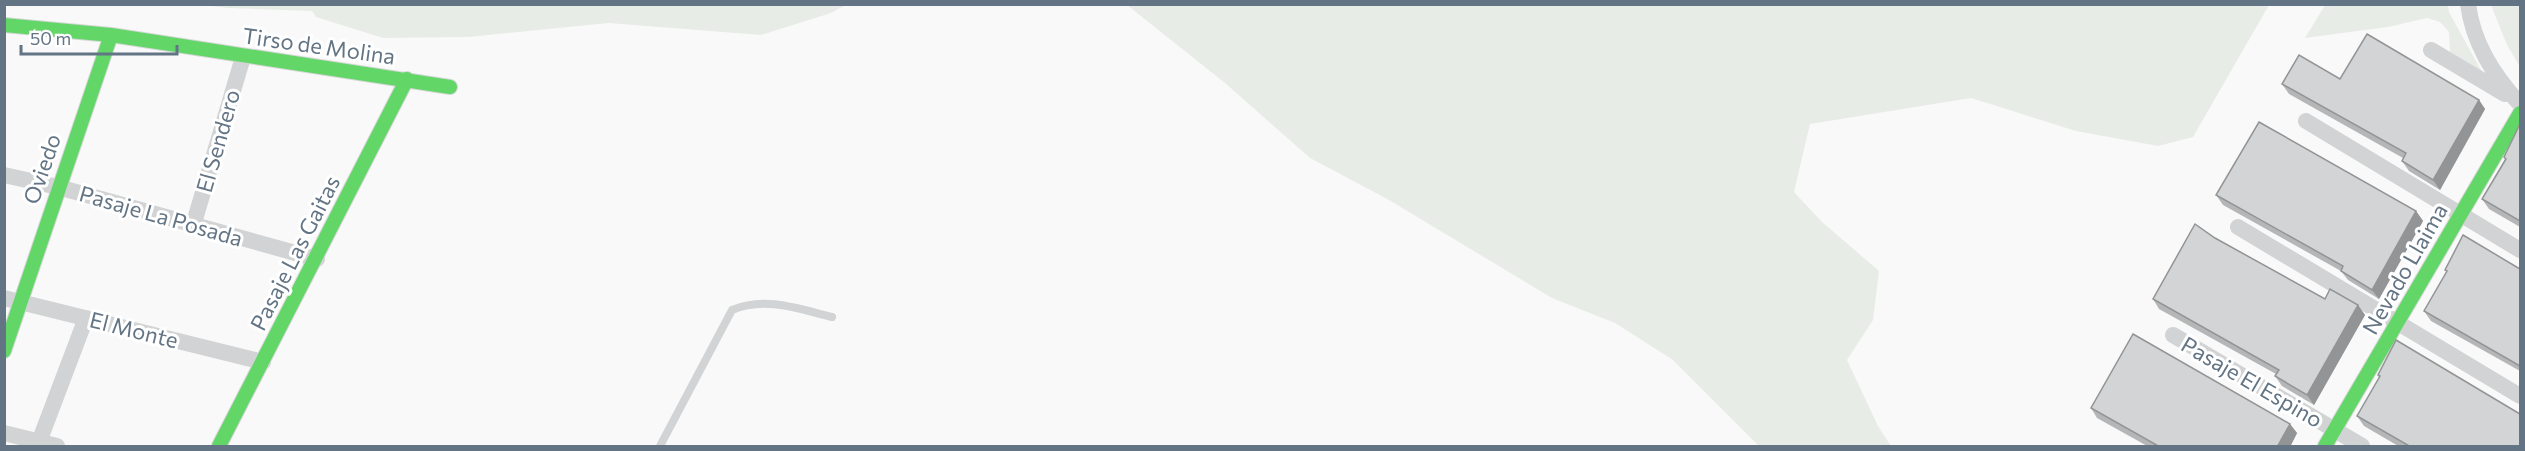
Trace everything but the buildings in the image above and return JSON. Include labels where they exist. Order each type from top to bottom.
[{"type":"street","points":[[2468,4],[2475,33],[2489,66],[2520,106]]},
{"type":"street","name":"Tirso de Molina","points":[[4,25],[111,35],[450,87]]},
{"type":"street","name":"Oviedo","points":[[4,351],[13,300],[58,187],[111,35]]},
{"type":"street","points":[[2431,50],[2520,106]]},
{"type":"street","name":"El Sendero","points":[[193,226],[243,57]]},
{"type":"street","name":"Pasaje Las Gaitas","points":[[219,447],[407,79]]},
{"type":"street","name":"Nevado Llaima","points":[[2325,447],[2461,215],[2520,106]]},
{"type":"street","points":[[2306,121],[2520,250]]},
{"type":"street","name":"Pasaje La Posada","points":[[4,175],[58,187],[317,259]]},
{"type":"street","points":[[2238,227],[2520,396]]},
{"type":"street","name":"El Monte","points":[[13,300],[263,362]]},
{"type":"street","points":[[39,442],[86,318]]},
{"type":"street","name":"Pasaje El Espino","points":[[2173,335],[2362,447]]},
{"type":"street","points":[[4,433],[57,447]]},
{"type":"lane","points":[[660,447],[732,310],[741,306],[769,303],[832,317]]},
{"type":"shaded area","points":[[846,4],[831,13],[761,35],[608,23],[469,37],[383,38],[316,17],[312,11],[202,5]]},
{"type":"shaded area","points":[[1127,5],[2269,5],[2193,137],[2158,146],[2076,131],[1971,98],[1810,124],[1794,192],[1821,221],[1879,271],[1873,320],[1847,360],[1878,426],[1891,446],[1759,446],[1673,360],[1615,323],[1552,298],[1389,200],[1310,158],[1225,83]]},
{"type":"shaded area","points":[[2325,5],[2448,5],[2449,12],[2482,72],[2450,52],[2449,32],[2440,22],[2427,18],[2388,27],[2305,38]]},
{"type":"shaded area","points":[[2491,5],[2520,5],[2520,67],[2507,45]]},
{"type":"traffic: fast","points":[[4,25],[111,35],[450,87]]},
{"type":"traffic: fast","points":[[4,351],[111,35]]},
{"type":"traffic: fast","points":[[219,446],[407,79]]},
{"type":"traffic: fast","points":[[2325,446],[2520,113]]}]
